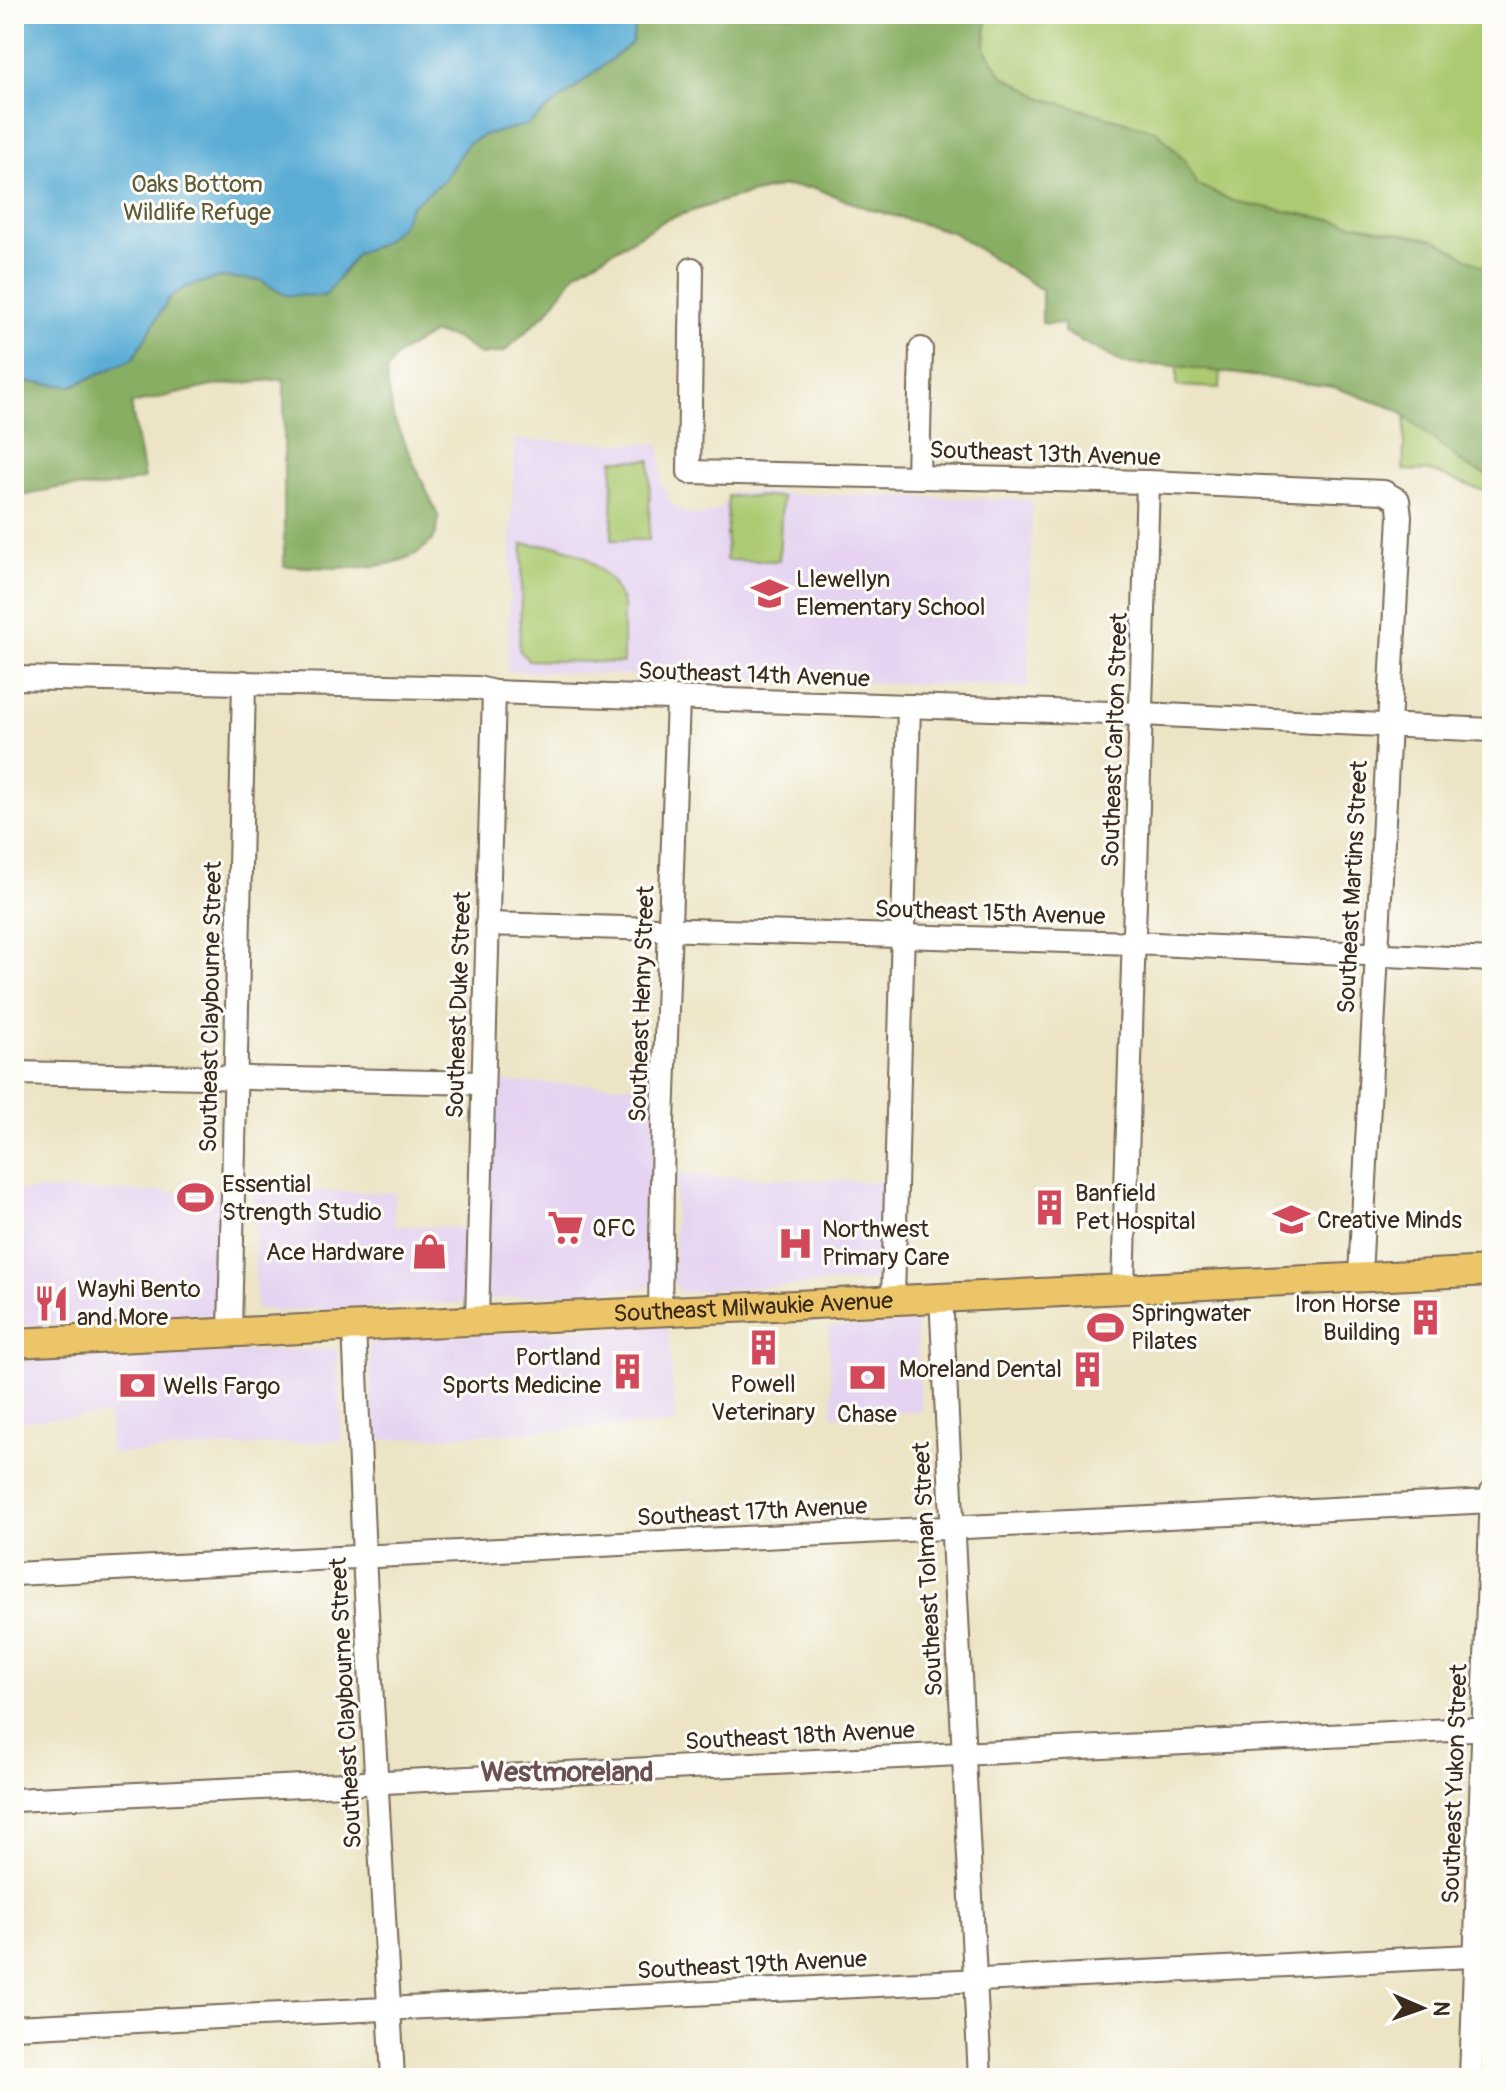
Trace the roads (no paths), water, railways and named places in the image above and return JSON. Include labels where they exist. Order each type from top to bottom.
[{"type":"main road","name":"Southeast Milwaukie Avenue","points":[[14,1343],[1492,1271]]},
{"type":"street","name":"Southeast 13th Avenue","points":[[692,269],[689,472],[1148,482],[1384,492],[1398,500]]},
{"type":"street","points":[[918,476],[921,349]]},
{"type":"street","name":"Southeast Carlton Street","points":[[1123,1287],[1148,482]]},
{"type":"street","name":"Southeast Martins Street","points":[[1360,1276],[1400,516],[1398,500]]},
{"type":"street","name":"Southeast 14th Avenue","points":[[14,678],[478,688],[494,692],[1141,714],[1492,730]]},
{"type":"street","name":"Southeast Claybourne Street","points":[[230,1332],[244,682]]},
{"type":"street","name":"Southeast Duke Street","points":[[477,1320],[494,692]]},
{"type":"street","name":"Southeast Henry Street","points":[[660,1310],[663,1122],[678,699]]},
{"type":"street","points":[[893,1299],[909,706]]},
{"type":"street","name":"Southeast 15th Avenue","points":[[487,924],[1135,943],[1492,960]]},
{"type":"street","points":[[14,1073],[482,1083]]},
{"type":"street","name":"Southeast Tolman Street","points":[[941,1296],[980,2078]]},
{"type":"street","name":"Southeast Claybourne Street","points":[[354,1326],[393,2078]]},
{"type":"street","name":"Southeast Yukon Street","points":[[1471,2078],[1484,1956],[1492,1491]]},
{"type":"street","name":"Southeast 17th Avenue","points":[[14,1574],[1492,1501]]},
{"type":"street","name":"Southeast 18th Avenue","points":[[14,1800],[1488,1728]]},
{"type":"street","name":"Southeast 19th Avenue","points":[[14,2027],[1484,1956]]},
{"type":"water","points":[[14,14],[632,14],[635,25],[632,43],[527,125],[484,135],[467,144],[444,180],[410,207],[401,226],[380,244],[357,253],[325,296],[285,295],[260,280],[221,277],[186,287],[169,298],[133,359],[72,386],[14,381]]},
{"type":"place","name":"Llewellyn Elementary School","points":[[770,593]]},
{"type":"place","name":"Essential Strength Studio","points":[[196,1198]]},
{"type":"place","name":"Banfield Pet Hospital","points":[[1049,1207]]},
{"type":"place","name":"Creative Minds","points":[[1291,1220]]},
{"type":"place","name":"QFC","points":[[566,1228]]},
{"type":"place","name":"Northwest Primary Care","points":[[796,1243]]},
{"type":"place","name":"Ace Hardware","points":[[430,1252]]},
{"type":"place","name":"Wayhi Bento and More","points":[[51,1303]]},
{"type":"place","name":"Iron Horse Building","points":[[1426,1318]]},
{"type":"place","name":"Springwater Pilates","points":[[1105,1327]]},
{"type":"place","name":"Powell Veterinary","points":[[763,1347]]},
{"type":"place","name":"Moreland Dental","points":[[1088,1369]]},
{"type":"place","name":"Portland Sports Medicine","points":[[627,1371]]},
{"type":"place","name":"Chase","points":[[867,1377]]},
{"type":"place","name":"Wells Fargo","points":[[137,1386]]},
{"type":"district","name":"Westmoreland","points":[[567,1772]]},
{"type":"park label","name":"Oaks Bottom Wildlife Refuge","points":[[197,198]]}]
